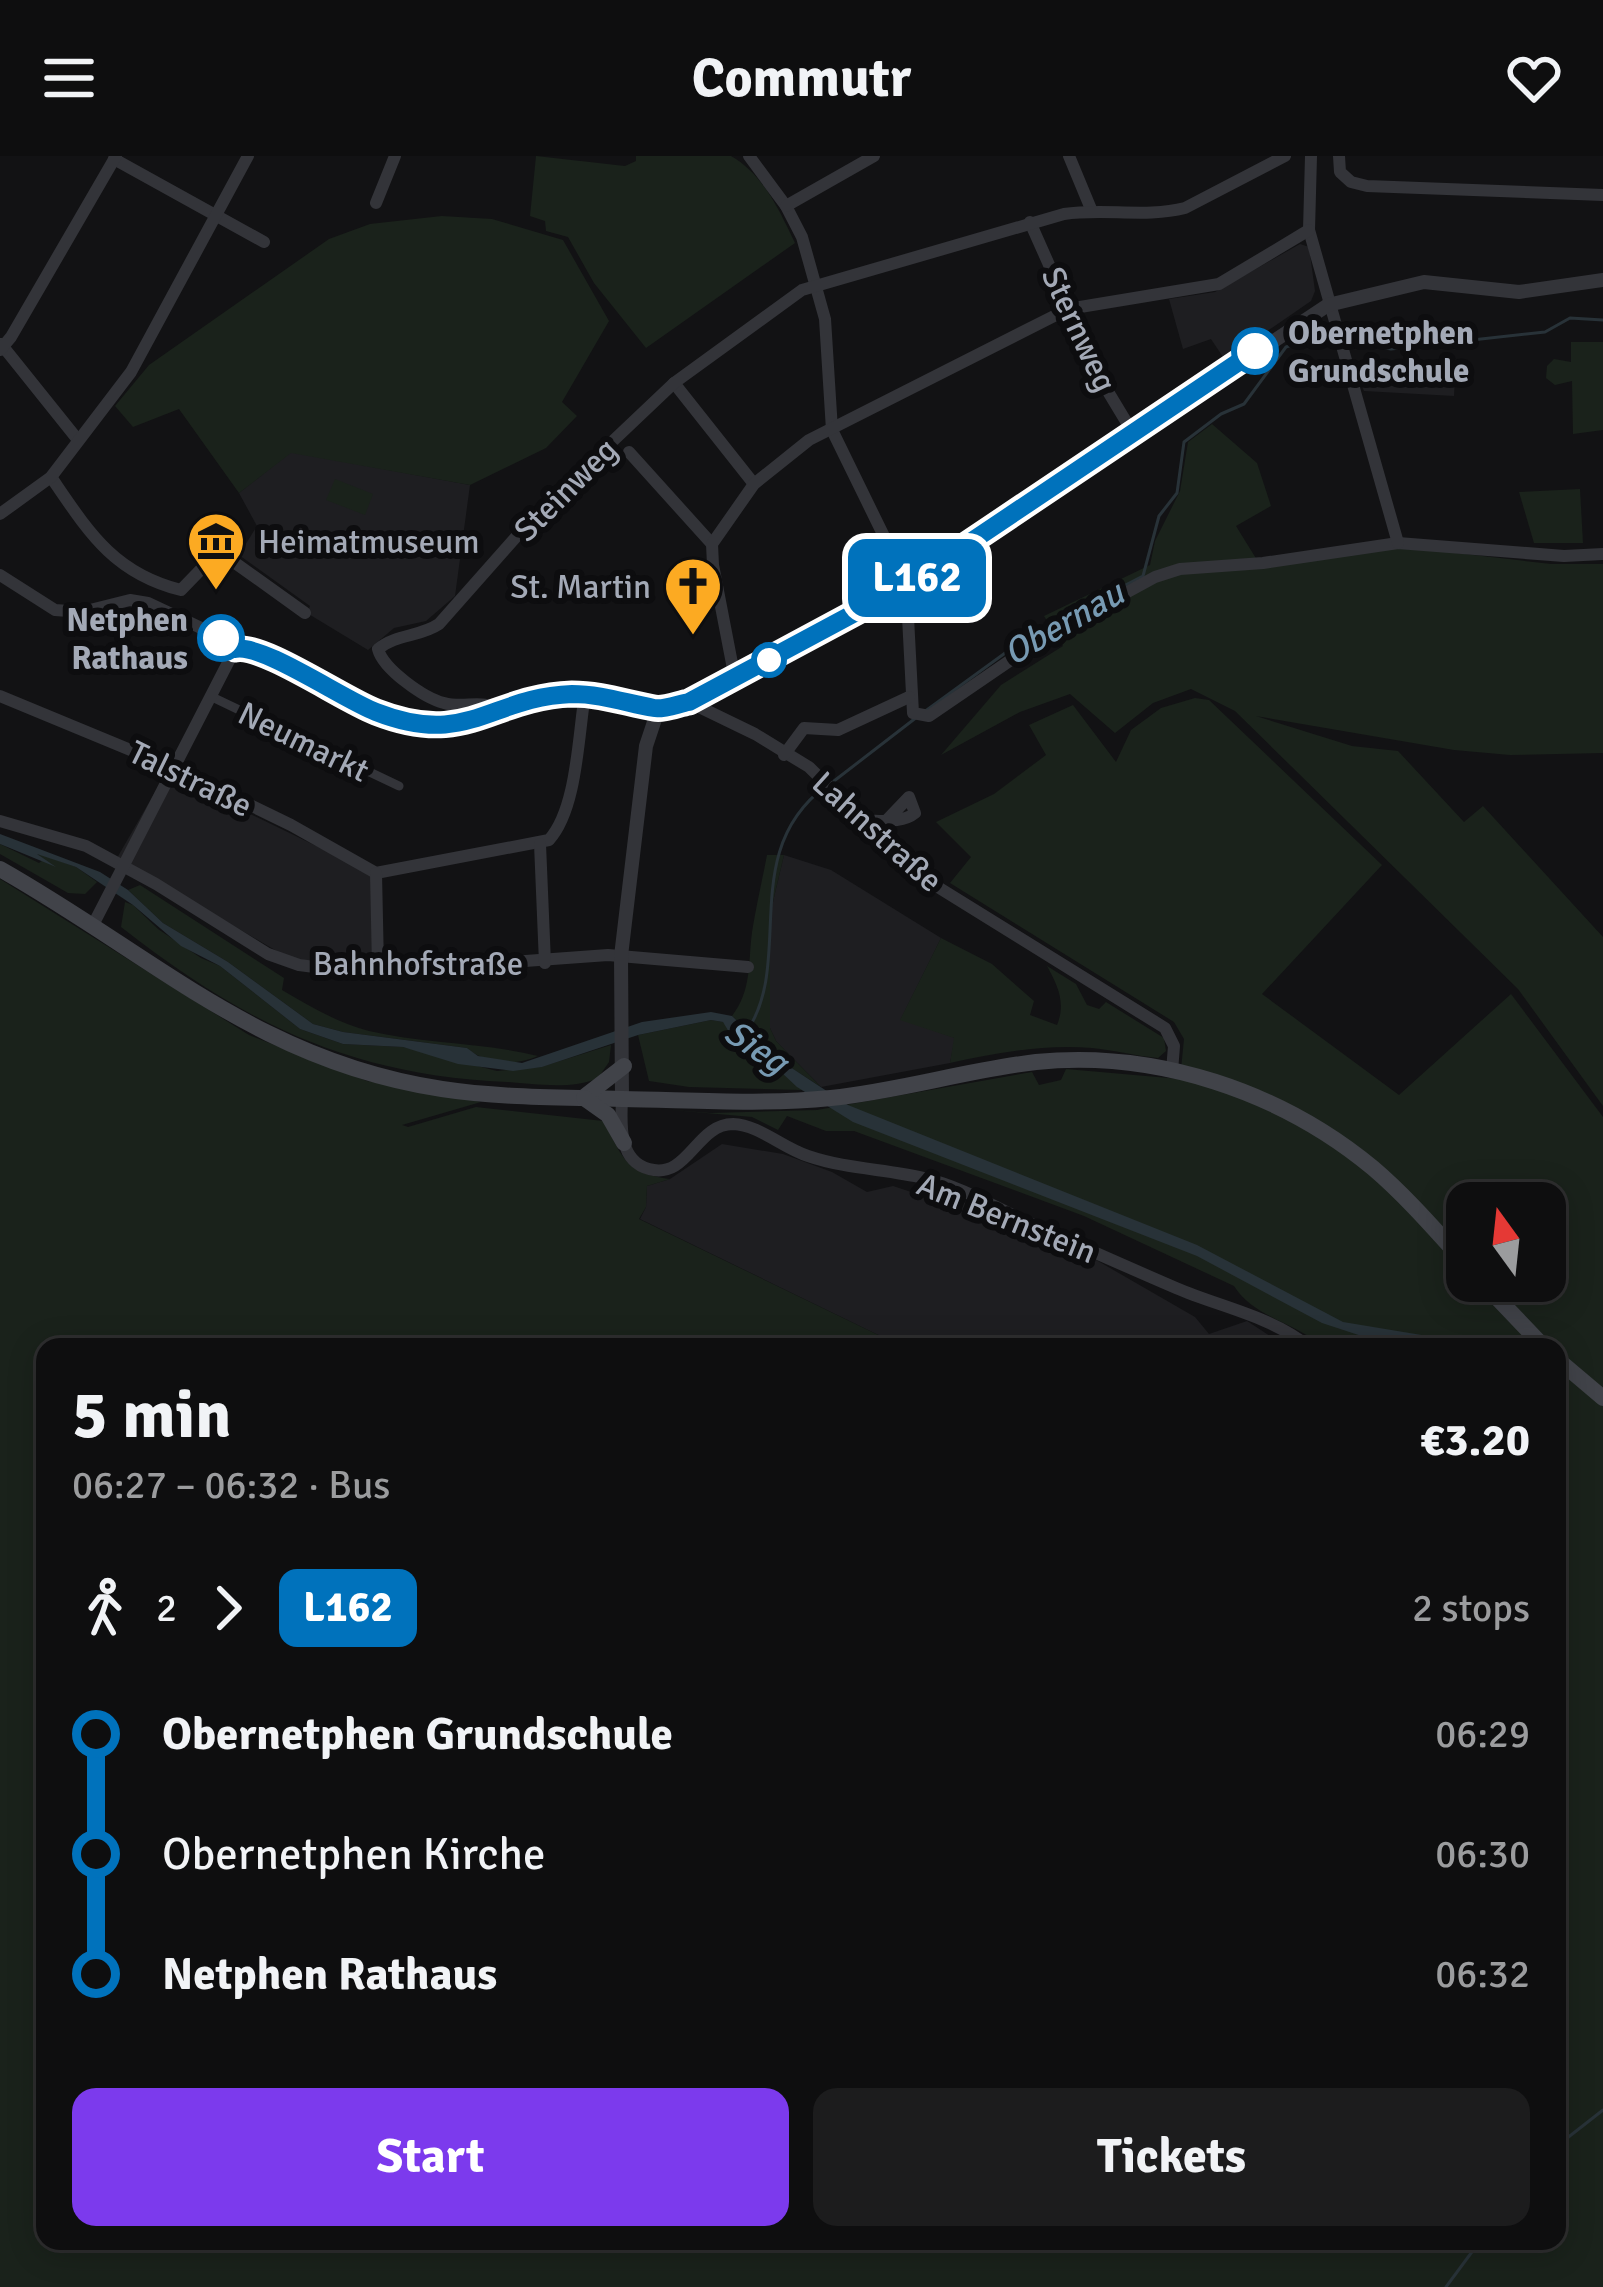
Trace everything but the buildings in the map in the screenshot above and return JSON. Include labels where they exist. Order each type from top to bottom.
[{"type":"main road","points":[[0,869],[94,925],[218,1009],[325,1060],[442,1089],[780,1102],[882,1091],[1040,1062],[1135,1064],[1243,1092],[1320,1130],[1374,1169],[1446,1243]]},
{"type":"main road","points":[[583,1098],[605,1084],[624,1059]]},
{"type":"main road","points":[[583,1098],[608,1115],[624,1143]]},
{"type":"main road","points":[[1501,1302],[1535,1338]]},
{"type":"main road","points":[[1566,1367],[1603,1398]]},
{"type":"street","points":[[2,508],[51,477],[131,372],[248,156]]},
{"type":"street","points":[[376,203],[395,156]]},
{"type":"street","points":[[749,156],[786,206],[817,283],[825,319],[832,430],[905,586],[913,683],[909,697],[919,714],[1043,638],[1156,577],[1180,569],[1263,563],[1398,543],[1564,556],[1603,554]]},
{"type":"street","points":[[786,206],[874,156]]},
{"type":"street","points":[[1069,156],[1091,209]]},
{"type":"street","name":"Steinweg","points":[[500,711],[492,704],[460,706],[437,701],[386,666],[378,653],[380,646],[425,631],[561,489],[673,384],[817,283],[1091,209],[1168,212],[1185,208],[1285,156]]},
{"type":"street","points":[[1311,156],[1309,230],[1398,543]]},
{"type":"street","points":[[1339,156],[1340,172],[1351,182],[1367,186],[1603,195]]},
{"type":"street","points":[[78,440],[1,346],[115,158],[264,242]]},
{"type":"street","name":"Sternweg","points":[[1030,222],[1098,375],[1133,433]]},
{"type":"street","points":[[736,679],[712,544],[754,484],[809,440],[1068,309],[1219,284],[1309,230]]},
{"type":"street","points":[[0,575],[45,605],[67,613],[130,600],[148,603],[235,649],[253,650],[396,719],[450,727],[543,698],[585,694],[658,710],[689,702],[736,679],[905,586],[1328,305],[1424,282],[1519,292],[1603,280]]},
{"type":"street","points":[[673,384],[754,484]]},
{"type":"street","points":[[629,452],[712,544]]},
{"type":"street","points":[[51,477],[92,537],[130,570],[181,590],[210,560],[224,555],[305,613]]},
{"type":"street","points":[[94,925],[235,649]]},
{"type":"street","points":[[378,967],[376,873],[541,844],[559,829],[585,694]]},
{"type":"street","name":"Talstraße","points":[[0,696],[174,768],[376,873]]},
{"type":"street","name":"Neumarkt","points":[[210,696],[399,787]]},
{"type":"street","points":[[784,755],[804,728],[838,730],[909,697]]},
{"type":"street","name":"Lahnstraße","points":[[689,702],[755,734],[822,779],[920,876],[1165,1028],[1174,1046],[1172,1071]]},
{"type":"street","points":[[624,1143],[622,956],[646,746],[658,710]]},
{"type":"street","name":"Bahnhofstraße","points":[[0,820],[86,846],[121,872],[156,884],[268,954],[299,965],[414,969],[622,956],[748,967]]},
{"type":"street","points":[[861,821],[887,820]]},
{"type":"street","points":[[541,844],[545,962]]},
{"type":"street","name":"Am Bernstein","points":[[624,1143],[633,1160],[647,1169],[668,1169],[687,1157],[713,1129],[736,1124],[819,1159],[927,1179],[1176,1288],[1255,1316],[1293,1338]]},
{"type":"shaded area","points":[[536,156],[625,166],[636,161],[636,156],[731,156],[762,183],[795,243],[646,348],[594,283],[568,237],[546,231],[545,221],[530,216]]},
{"type":"shaded area","points":[[442,216],[492,219],[563,240],[609,321],[562,402],[577,416],[546,448],[470,485],[291,453],[239,493],[179,409],[133,427],[115,406],[149,365],[329,239],[370,224]]},
{"type":"shaded area","points":[[1300,244],[1309,247],[1315,291],[1311,301],[1225,360],[1211,339],[1183,349],[1169,299],[1215,292]]},
{"type":"shaded area","points":[[1571,342],[1603,342],[1603,430],[1573,434],[1572,381],[1555,385],[1546,378],[1547,366],[1554,359],[1571,362]]},
{"type":"shaded area","points":[[1456,359],[1454,396],[1364,391],[1355,370]]},
{"type":"shaded area","points":[[1212,424],[1257,463],[1271,506],[1236,526],[1257,560],[1395,546],[1551,564],[1603,564],[1603,753],[1510,755],[1454,750],[1256,716],[1352,746],[1398,751],[1464,822],[1483,806],[1603,937],[1603,1106],[1518,989],[1235,711],[1191,689],[1153,703],[1115,733],[1070,694],[1020,712],[941,755],[1001,685],[1063,646],[1044,616],[1150,565],[1155,541],[1180,491],[1188,442]]},
{"type":"shaded area","points":[[291,452],[470,485],[455,596],[426,621],[394,628],[368,650],[307,613],[310,606],[239,555],[257,526],[239,493]]},
{"type":"shaded area","points":[[335,479],[373,494],[365,515],[326,500]]},
{"type":"shaded area","points":[[1580,489],[1583,543],[1534,543],[1519,492]]},
{"type":"shaded area","points":[[1195,698],[1209,700],[1382,865],[1262,994],[1399,1095],[1511,994],[1603,1117],[1603,2287],[0,2287],[0,879],[249,1035],[367,1081],[481,1102],[402,1125],[476,1107],[603,1121],[627,1162],[643,1173],[670,1179],[647,1186],[646,1207],[639,1219],[884,1338],[36,1338],[36,2250],[1566,2250],[1566,1338],[1311,1338],[1253,1306],[1234,1286],[1084,1216],[854,1131],[826,1131],[787,1116],[778,1130],[752,1117],[660,1109],[710,1113],[817,1110],[1032,1072],[1039,1085],[1061,1080],[1066,1069],[1180,1079],[1184,1039],[1174,1022],[950,883],[971,857],[936,822],[994,794],[1046,755],[1029,725],[1073,705],[1116,762],[1131,730],[1161,708]]},
{"type":"shaded area","points":[[166,773],[374,874],[372,960],[319,963],[287,957],[117,858]]},
{"type":"shaded area","points":[[0,844],[39,863],[43,860],[37,853],[76,867],[97,882],[85,894],[68,893],[0,854]]},
{"type":"shaded area","points":[[767,855],[784,855],[770,914],[770,1028],[776,1041],[821,1087],[776,1058],[732,1016],[746,986]]},
{"type":"shaded area","points":[[784,855],[831,870],[941,938],[901,1019],[955,1038],[950,1063],[821,1087],[776,1041],[770,1028],[770,914]]},
{"type":"shaded area","points":[[140,885],[284,978],[282,990],[335,1019],[390,1035],[538,1056],[501,1062],[467,1048],[313,1024],[228,962],[163,923],[128,890]]},
{"type":"shaded area","points":[[125,902],[201,958],[220,966],[300,1029],[343,1044],[403,1047],[497,1071],[541,1067],[611,1045],[609,1062],[598,1078],[553,1085],[450,1077],[348,1055],[256,1016],[166,961],[121,927]]},
{"type":"shaded area","points":[[941,938],[992,964],[1034,1001],[1030,1015],[1057,1025],[1060,995],[1047,966],[1076,984],[1087,1005],[1099,1009],[1106,1002],[1164,1038],[1166,1051],[1158,1058],[1056,1047],[950,1063],[954,1038],[900,1020]]},
{"type":"shaded area","points":[[711,1020],[723,1022],[802,1090],[689,1087],[649,1081],[638,1035]]},
{"type":"shaded area","points":[[722,1144],[783,1154],[832,1172],[867,1192],[893,1186],[929,1198],[975,1204],[1084,1253],[1195,1317],[1209,1334],[1247,1321],[1273,1338],[885,1338],[640,1219],[647,1186],[670,1179]]},
{"type":"water","name":"Sieg","points":[[0,834],[100,872],[128,890],[163,923],[228,962],[313,1024],[343,1032],[467,1048],[478,1056],[522,1063],[642,1022],[711,1012],[732,1016],[775,1057],[848,1105],[1197,1245],[1343,1322],[1440,1338],[1368,1338],[1322,1323],[1197,1256],[853,1122],[797,1087],[723,1022],[711,1020],[638,1035],[542,1067],[513,1071],[458,1064],[403,1047],[343,1044],[300,1029],[220,966],[181,946],[133,905],[76,867],[37,854],[56,867],[0,844]]},
{"type":"waterway","name":"Obernau","points":[[1346,341],[1391,349],[1545,332],[1570,318],[1603,320]]},
{"type":"waterway","name":"Obernau","points":[[924,712],[1034,632],[1143,576],[1159,516],[1177,493],[1184,442],[1221,414],[1244,404],[1286,347],[1313,338],[1336,340]]},
{"type":"waterway","name":"Obernau","points":[[834,781],[917,717]]},
{"type":"waterway","name":"Obernau","points":[[747,1031],[761,1003],[767,972],[775,874],[783,842],[799,813],[826,786]]},
{"type":"waterway","points":[[1566,2139],[1603,2110]]},
{"type":"waterway","points":[[1446,2287],[1473,2250]]},
{"type":"bus line","name":"L162","points":[[221,638],[235,649],[245,647],[279,662],[362,706],[438,727],[568,694],[620,698],[658,710],[689,702],[905,586],[1255,351]]},
{"type":"place","name":"Obernetphen Grundschule","points":[[1255,351]]},
{"type":"place","name":"Heimatmuseum","points":[[216,592]]},
{"type":"place","name":"St. Martin","points":[[693,637]]},
{"type":"place","name":"Netphen Rathaus","points":[[221,638]]}]
